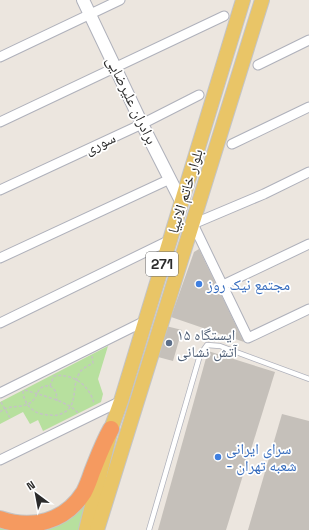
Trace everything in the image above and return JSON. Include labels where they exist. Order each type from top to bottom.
[{"type":"highway","points":[[0,519],[27,525],[50,520],[67,511],[74,505],[84,491],[103,443],[111,429]]},
{"type":"main road","name":"برادران علیرضایی","points":[[83,0],[116,66],[142,124],[181,200]]},
{"type":"main road","name":"بلوار خاتم الانبیا","points":[[86,530],[111,429],[121,401],[243,0]]},
{"type":"main road","name":"بلوار خاتم الانبیا","points":[[97,530],[262,0]]},
{"type":"main road","points":[[181,200],[193,224]]},
{"type":"street","points":[[0,57],[120,0]]},
{"type":"street","points":[[0,122],[224,16]]},
{"type":"street","points":[[258,65],[309,40]]},
{"type":"street","name":"سوری","points":[[0,190],[142,124],[199,95]]},
{"type":"street","points":[[232,144],[309,107]]},
{"type":"street","points":[[309,172],[257,197],[193,224],[248,338],[309,309]]},
{"type":"street","points":[[0,258],[170,179]]},
{"type":"street","points":[[0,324],[170,240]]},
{"type":"street","points":[[223,285],[309,244]]},
{"type":"street","points":[[0,393],[145,321]]},
{"type":"street","points":[[0,460],[121,401]]},
{"type":"lane","points":[[149,530],[200,355],[207,345],[220,346],[309,379]]},
{"type":"path","points":[[84,410],[78,413],[74,408],[71,407],[57,401],[23,389],[23,395],[28,404],[32,410],[38,414],[54,416],[68,410],[71,407],[74,398],[75,383],[79,374],[85,367],[94,363],[91,347]]},
{"type":"path","points":[[50,386],[54,376],[60,375],[76,380],[88,390],[92,398],[94,404],[89,407]]},
{"type":"path","points":[[0,412],[5,408],[28,404],[35,398],[41,387],[47,385],[56,392],[57,401]]},
{"type":"path","points":[[0,400],[10,418]]},
{"type":"green space","points":[[108,346],[98,379],[103,394],[101,402],[43,431],[38,420],[30,424],[23,412],[0,424],[0,402]]},
{"type":"green space","points":[[93,486],[82,530],[28,530]]},
{"type":"green space","points":[[0,523],[28,530],[0,530]]},
{"type":"building","name":"مجتمع نیک‌ روز","points":[[199,249],[244,342],[171,317],[194,252]]},
{"type":"building","points":[[166,326],[182,330],[173,361],[158,357]]},
{"type":"building","points":[[208,351],[275,372],[226,530],[158,530]]},
{"type":"building","points":[[282,414],[309,421],[309,530],[248,530]]},
{"type":"place","name":"مجتمع نیک‌ روز","points":[[199,284]]},
{"type":"place","name":"ایستگاه ۱۵ آتش نشانی","points":[[169,343]]},
{"type":"place","name":"سرای ایرانی - شعبه تهران","points":[[218,457]]}]
